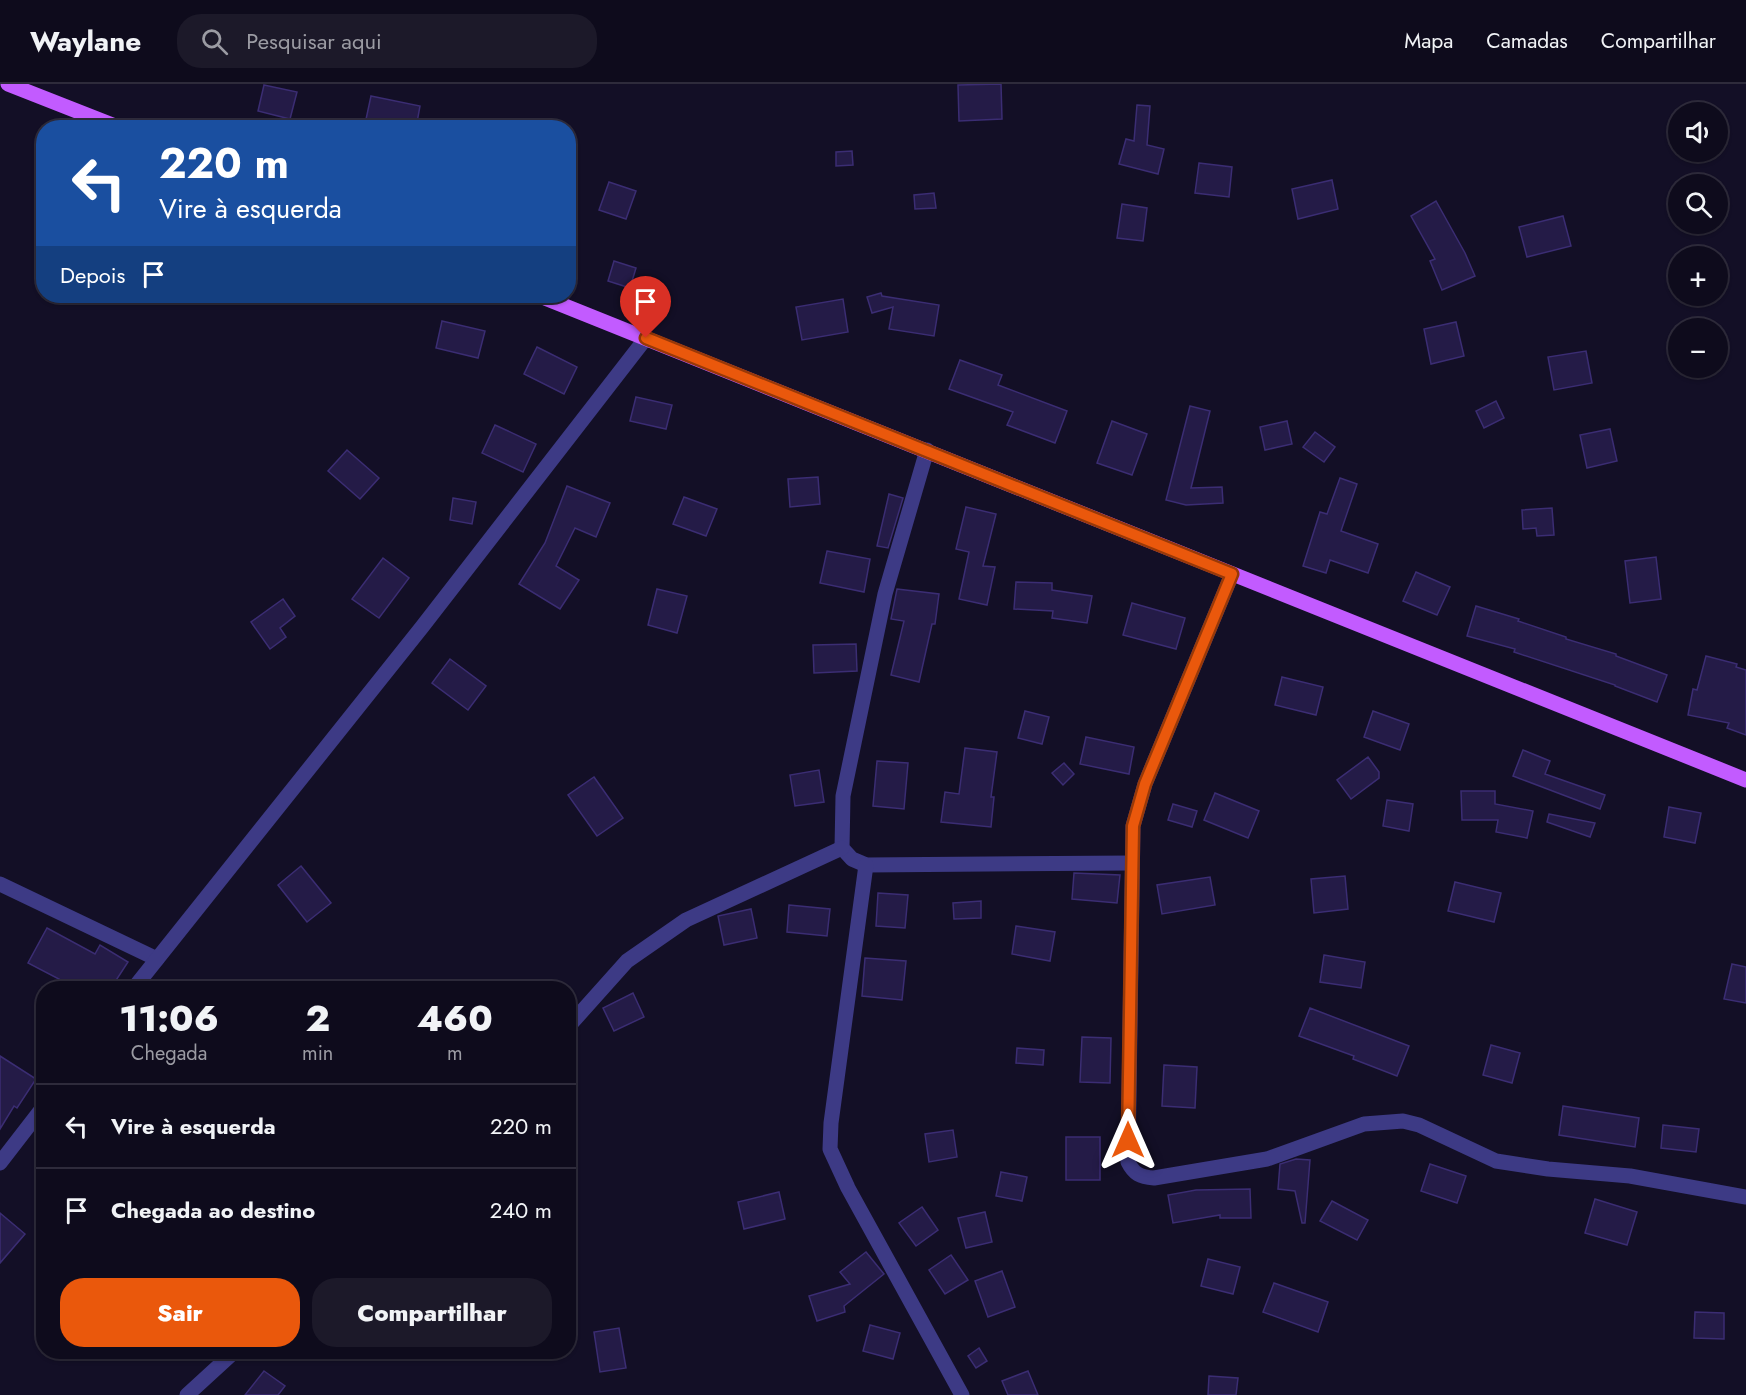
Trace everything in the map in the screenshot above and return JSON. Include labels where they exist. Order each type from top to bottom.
[{"type":"main road","points":[[8,84],[100,120]]},
{"type":"main road","points":[[558,303],[1746,780]]},
{"type":"street","points":[[140,981],[422,627],[646,338]]},
{"type":"street","points":[[927,450],[883,605],[843,795],[842,848],[852,859],[866,865],[1132,863]]},
{"type":"street","points":[[1232,574],[1145,784],[1133,826],[1128,1162],[1133,1171],[1142,1177],[1154,1178],[1267,1160],[1364,1124],[1403,1120],[1419,1125],[1496,1161],[1548,1169],[1630,1176],[1746,1197]]},
{"type":"street","points":[[576,1018],[627,961],[687,920],[842,848]]},
{"type":"street","points":[[866,865],[831,1123],[830,1149],[848,1188],[962,1395]]},
{"type":"street","points":[[0,884],[157,959]]},
{"type":"street","points":[[0,1163],[36,1116]]},
{"type":"street","points":[[187,1395],[226,1359]]},
{"type":"building","points":[[1001,84],[1002,119],[959,121],[958,85]]},
{"type":"building","points":[[264,85],[297,92],[290,119],[258,111]]},
{"type":"building","points":[[371,96],[420,106],[417,120],[366,120]]},
{"type":"building","points":[[1137,105],[1150,106],[1147,145],[1164,149],[1158,174],[1119,164],[1126,139],[1134,141]]},
{"type":"building","points":[[852,151],[853,165],[836,166],[836,152]]},
{"type":"building","points":[[1199,163],[1232,167],[1229,197],[1195,193]]},
{"type":"building","points":[[1332,180],[1338,209],[1298,219],[1292,189]]},
{"type":"building","points":[[609,182],[636,191],[626,219],[599,210]]},
{"type":"building","points":[[934,193],[936,208],[915,209],[914,195]]},
{"type":"building","points":[[1436,201],[1475,276],[1442,290],[1430,261],[1435,259],[1411,216]]},
{"type":"building","points":[[1122,204],[1147,208],[1143,241],[1117,238]]},
{"type":"building","points":[[1563,216],[1571,246],[1527,257],[1519,227]]},
{"type":"building","points":[[614,261],[636,268],[630,288],[608,281]]},
{"type":"building","points":[[881,293],[882,296],[939,305],[934,336],[889,329],[893,307],[872,313],[867,297]]},
{"type":"building","points":[[843,299],[848,332],[802,340],[796,307]]},
{"type":"building","points":[[442,321],[485,331],[478,358],[436,348]]},
{"type":"building","points":[[1456,322],[1464,356],[1431,364],[1424,329]]},
{"type":"building","points":[[537,347],[577,367],[564,394],[524,374]]},
{"type":"building","points":[[1586,351],[1592,383],[1554,390],[1548,357]]},
{"type":"building","points":[[960,360],[1002,375],[998,385],[1067,411],[1055,443],[1007,425],[1013,412],[949,389]]},
{"type":"building","points":[[636,397],[672,405],[666,429],[630,421]]},
{"type":"building","points":[[1496,401],[1504,418],[1484,428],[1476,411]]},
{"type":"building","points":[[1190,406],[1210,411],[1191,488],[1222,487],[1223,503],[1186,505],[1166,500]]},
{"type":"building","points":[[1112,421],[1147,434],[1132,475],[1097,463]]},
{"type":"building","points":[[1287,421],[1292,444],[1265,450],[1260,427]]},
{"type":"building","points":[[495,425],[536,444],[523,472],[482,453]]},
{"type":"building","points":[[1610,429],[1617,461],[1587,468],[1580,435]]},
{"type":"building","points":[[1315,432],[1335,447],[1324,462],[1303,447]]},
{"type":"building","points":[[347,450],[379,478],[360,499],[328,471]]},
{"type":"building","points":[[818,477],[820,504],[790,507],[788,479]]},
{"type":"building","points":[[1340,478],[1357,484],[1341,531],[1378,544],[1368,573],[1330,560],[1326,573],[1303,566],[1320,512],[1327,514]]},
{"type":"building","points":[[567,486],[610,503],[596,537],[575,528],[556,566],[579,580],[560,609],[519,584],[545,543]]},
{"type":"building","points":[[889,494],[903,498],[888,548],[877,546]]},
{"type":"building","points":[[684,497],[717,509],[706,536],[673,524]]},
{"type":"building","points":[[453,498],[476,502],[472,524],[450,520]]},
{"type":"building","points":[[966,507],[996,514],[983,566],[995,567],[987,605],[959,599],[969,552],[956,549]]},
{"type":"building","points":[[1552,508],[1554,535],[1537,536],[1536,528],[1523,529],[1522,510]]},
{"type":"building","points":[[827,551],[870,559],[864,592],[820,583]]},
{"type":"building","points":[[1656,557],[1661,599],[1630,603],[1625,561]]},
{"type":"building","points":[[383,558],[409,578],[379,618],[352,599]]},
{"type":"building","points":[[1416,572],[1450,587],[1437,615],[1403,601]]},
{"type":"building","points":[[1016,582],[1052,583],[1052,590],[1092,596],[1087,623],[1052,618],[1053,611],[1014,609]]},
{"type":"building","points":[[657,589],[687,596],[677,633],[648,625]]},
{"type":"building","points":[[897,589],[939,594],[935,624],[932,624],[919,682],[891,675],[904,621],[891,619]]},
{"type":"building","points":[[283,599],[295,616],[280,628],[286,637],[270,649],[251,622]]},
{"type":"building","points":[[1132,603],[1185,618],[1176,649],[1123,635]]},
{"type":"building","points":[[1476,606],[1519,619],[1518,621],[1566,637],[1566,639],[1616,654],[1616,656],[1667,675],[1657,702],[1615,685],[1514,652],[1515,649],[1467,636]]},
{"type":"building","points":[[856,644],[857,671],[814,673],[813,645]]},
{"type":"building","points":[[1706,656],[1737,664],[1736,667],[1746,670],[1746,735],[1727,728],[1729,723],[1688,715],[1693,689],[1697,690]]},
{"type":"building","points":[[450,659],[486,686],[468,710],[432,683]]},
{"type":"building","points":[[1282,677],[1323,687],[1316,715],[1275,705]]},
{"type":"building","points":[[1025,711],[1049,717],[1042,744],[1018,738]]},
{"type":"building","points":[[1373,711],[1409,724],[1400,750],[1364,737]]},
{"type":"building","points":[[1086,737],[1134,747],[1129,774],[1080,764]]},
{"type":"building","points":[[965,748],[997,752],[991,797],[994,797],[991,827],[941,822],[945,792],[959,794]]},
{"type":"building","points":[[1523,750],[1550,761],[1545,774],[1605,795],[1600,809],[1513,776]]},
{"type":"building","points":[[1368,757],[1379,772],[1379,778],[1351,799],[1337,780]]},
{"type":"building","points":[[877,761],[908,763],[904,809],[873,806]]},
{"type":"building","points":[[1064,763],[1074,774],[1063,785],[1052,773]]},
{"type":"building","points":[[819,770],[824,802],[795,806],[790,775]]},
{"type":"building","points":[[594,777],[623,818],[597,836],[568,795]]},
{"type":"building","points":[[1461,791],[1495,791],[1495,804],[1533,811],[1527,838],[1496,832],[1498,820],[1462,820]]},
{"type":"building","points":[[1215,793],[1259,811],[1248,838],[1204,820]]},
{"type":"building","points":[[1387,800],[1413,804],[1409,831],[1383,826]]},
{"type":"building","points":[[1173,804],[1197,811],[1192,827],[1168,820]]},
{"type":"building","points":[[1669,807],[1701,813],[1695,843],[1664,837]]},
{"type":"building","points":[[1549,814],[1595,823],[1590,837],[1547,822]]},
{"type":"building","points":[[301,866],[331,903],[307,922],[278,885]]},
{"type":"building","points":[[1074,873],[1120,875],[1117,903],[1072,899]]},
{"type":"building","points":[[1345,876],[1348,909],[1314,913],[1311,879]]},
{"type":"building","points":[[1210,877],[1215,905],[1162,914],[1157,885]]},
{"type":"building","points":[[1455,882],[1501,893],[1494,922],[1448,911]]},
{"type":"building","points":[[878,893],[908,895],[905,928],[876,926]]},
{"type":"building","points":[[981,901],[981,918],[954,919],[953,903]]},
{"type":"building","points":[[789,905],[830,909],[827,936],[787,932]]},
{"type":"building","points":[[751,909],[757,938],[724,945],[718,916]]},
{"type":"building","points":[[1016,926],[1055,932],[1050,961],[1012,954]]},
{"type":"building","points":[[47,928],[95,954],[100,945],[128,962],[116,981],[63,981],[28,963]]},
{"type":"building","points":[[1324,955],[1365,962],[1361,988],[1320,982]]},
{"type":"building","points":[[865,958],[906,961],[902,1000],[862,996]]},
{"type":"building","points":[[1732,964],[1746,967],[1746,1003],[1724,999]]},
{"type":"building","points":[[633,993],[644,1017],[614,1031],[603,1008]]},
{"type":"building","points":[[1310,1008],[1409,1046],[1397,1076],[1353,1059],[1354,1056],[1299,1036]]},
{"type":"building","points":[[1082,1037],[1111,1038],[1110,1083],[1080,1082]]},
{"type":"building","points":[[1491,1045],[1520,1053],[1512,1083],[1483,1075]]},
{"type":"building","points":[[1017,1048],[1044,1050],[1043,1065],[1016,1063]]},
{"type":"building","points":[[0,1056],[36,1079],[17,1108],[14,1106],[0,1129]]},
{"type":"building","points":[[1164,1065],[1197,1067],[1195,1108],[1162,1106]]},
{"type":"building","points":[[1563,1106],[1639,1118],[1635,1147],[1559,1135]]},
{"type":"building","points":[[1663,1125],[1699,1129],[1696,1152],[1661,1148]]},
{"type":"building","points":[[953,1130],[957,1157],[929,1162],[925,1134]]},
{"type":"building","points":[[1066,1137],[1100,1137],[1100,1180],[1066,1180]]},
{"type":"building","points":[[1296,1159],[1310,1160],[1305,1223],[1302,1223],[1295,1191],[1278,1189],[1280,1164]]},
{"type":"building","points":[[1430,1164],[1466,1176],[1457,1203],[1421,1191]]},
{"type":"building","points":[[1001,1172],[1027,1177],[1022,1201],[996,1196]]},
{"type":"building","points":[[1250,1189],[1251,1218],[1220,1218],[1220,1215],[1173,1223],[1168,1195],[1196,1190]]},
{"type":"building","points":[[779,1192],[785,1219],[744,1229],[738,1202]]},
{"type":"building","points":[[1595,1199],[1637,1212],[1627,1245],[1585,1233]]},
{"type":"building","points":[[1332,1201],[1368,1220],[1357,1240],[1320,1221]]},
{"type":"building","points":[[922,1207],[938,1230],[916,1246],[899,1223]]},
{"type":"building","points":[[985,1212],[992,1242],[966,1248],[958,1218]]},
{"type":"building","points":[[0,1213],[25,1234],[0,1263]]},
{"type":"building","points":[[866,1252],[884,1274],[844,1306],[845,1312],[817,1321],[809,1296],[850,1284],[840,1272]]},
{"type":"building","points":[[951,1255],[968,1280],[945,1294],[929,1270]]},
{"type":"building","points":[[1208,1259],[1240,1267],[1233,1294],[1201,1286]]},
{"type":"building","points":[[1002,1271],[1015,1307],[988,1317],[975,1281]]},
{"type":"building","points":[[1274,1283],[1328,1302],[1318,1332],[1263,1312]]},
{"type":"building","points":[[1695,1312],[1724,1313],[1724,1339],[1694,1338]]},
{"type":"building","points":[[870,1325],[900,1333],[893,1359],[863,1351]]},
{"type":"building","points":[[619,1328],[626,1368],[600,1372],[594,1332]]},
{"type":"building","points":[[979,1348],[987,1361],[976,1368],[968,1356]]},
{"type":"building","points":[[264,1371],[285,1386],[278,1395],[245,1395]]},
{"type":"building","points":[[1028,1371],[1038,1395],[1008,1395],[1002,1381]]},
{"type":"building","points":[[1209,1376],[1238,1378],[1236,1395],[1208,1395]]},
{"type":"route","points":[[646,338],[1232,574],[1145,784],[1133,826],[1128,1140]]}]
